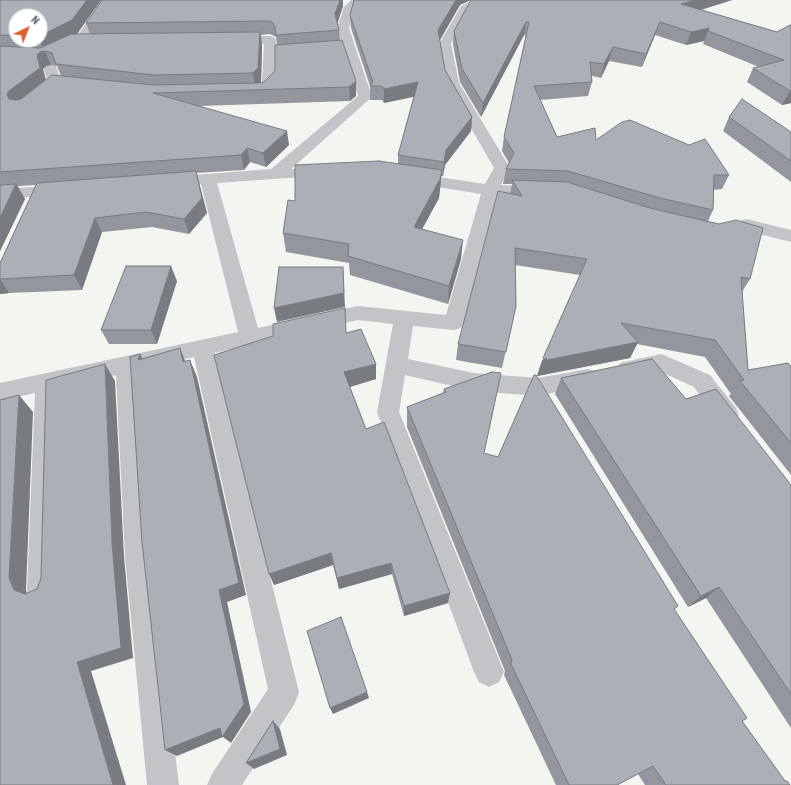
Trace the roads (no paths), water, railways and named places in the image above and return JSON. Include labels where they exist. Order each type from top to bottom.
[{"type":"street","points":[[0,54],[46,56],[82,38],[108,0]]},
{"type":"street","points":[[0,392],[358,313],[454,323],[490,190],[502,168],[452,83],[445,44],[465,8],[484,0]]},
{"type":"street","points":[[275,174],[366,97],[343,28],[351,1]]},
{"type":"street","points":[[223,40],[270,40],[269,84],[260,92],[236,93]]},
{"type":"street","points":[[74,42],[97,42]]},
{"type":"street","points":[[334,50],[350,48]]},
{"type":"street","points":[[270,54],[286,53]]},
{"type":"street","points":[[46,56],[55,83]]},
{"type":"street","points":[[28,105],[55,83],[71,85]]},
{"type":"street","points":[[154,183],[343,170]]},
{"type":"street","points":[[396,176],[490,190],[556,192]]},
{"type":"street","points":[[208,179],[250,337]]},
{"type":"street","points":[[0,194],[35,198],[77,189]]},
{"type":"street","points":[[718,232],[747,224],[791,236]]},
{"type":"street","points":[[404,318],[388,412],[489,672]]},
{"type":"street","points":[[202,348],[284,692],[223,785]]},
{"type":"street","points":[[396,365],[544,397],[661,362],[702,381],[739,430]]},
{"type":"street","points":[[126,364],[138,556],[163,785]]},
{"type":"street","points":[[41,590],[46,382]]}]
